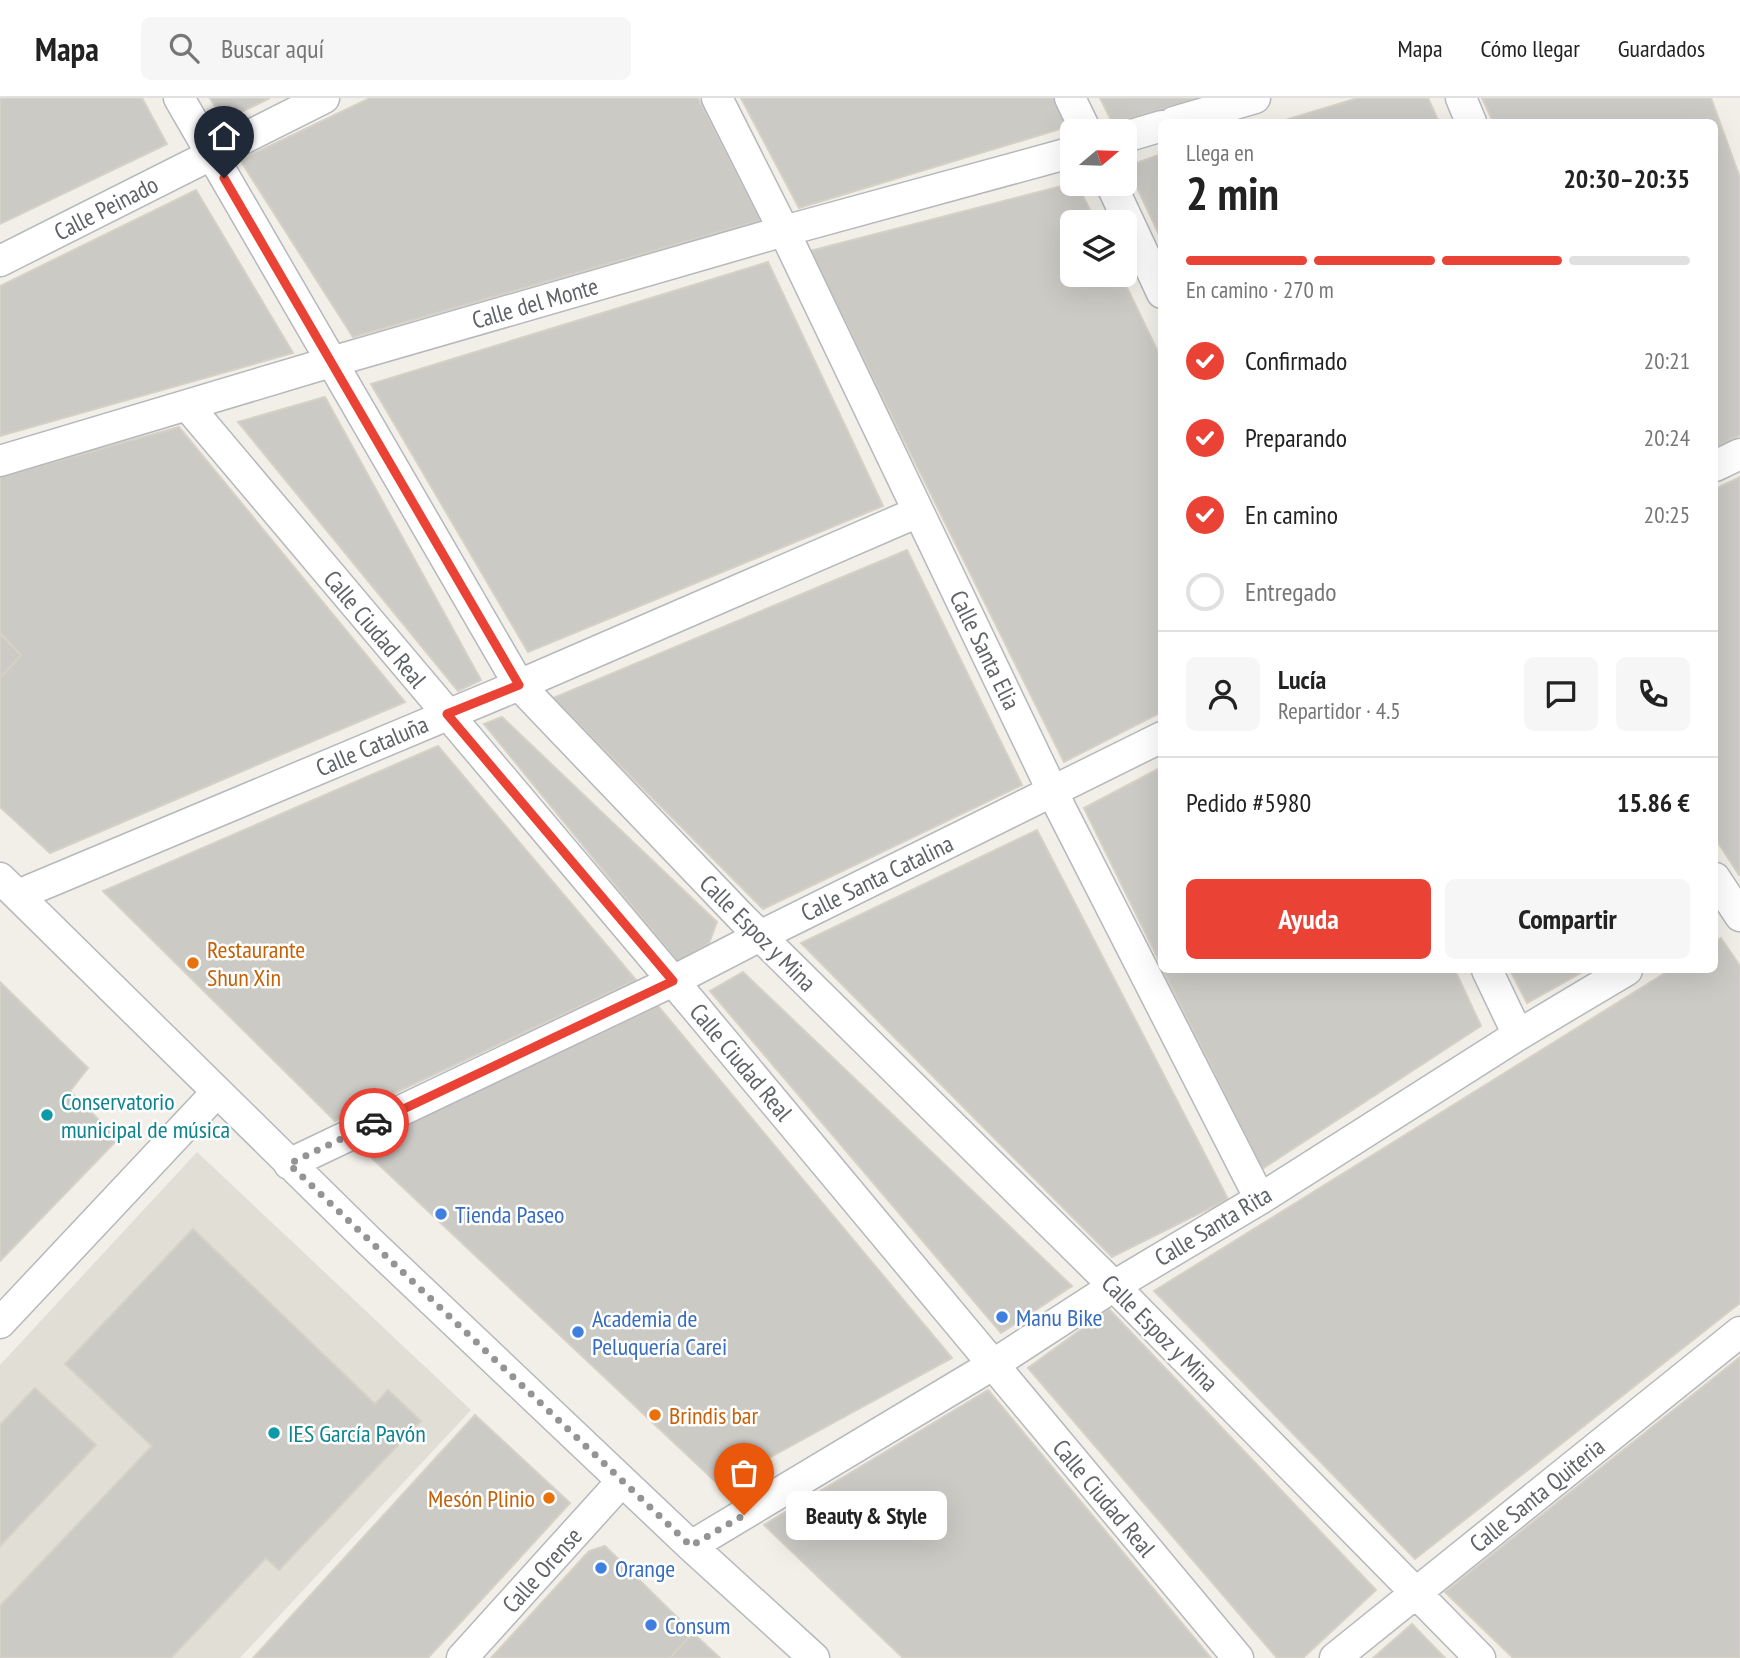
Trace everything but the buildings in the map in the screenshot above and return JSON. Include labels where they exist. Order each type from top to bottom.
[{"type":"street","name":"Calle Espoz y Mina","points":[[179,98],[519,685],[760,936],[1114,1286],[1480,1658]]},
{"type":"street","name":"Calle Peinado","points":[[0,261],[324,98]]},
{"type":"street","name":"Calle Santa Elia","points":[[717,98],[784,231],[1052,791],[1259,1199]]},
{"type":"street","points":[[1070,98],[1080,119]]},
{"type":"street","points":[[1213,117],[1255,98]]},
{"type":"street","points":[[1461,98],[1470,119]]},
{"type":"street","points":[[1138,133],[1158,127]]},
{"type":"street","name":"Calle del Monte","points":[[0,461],[784,231],[1060,156]]},
{"type":"street","points":[[1117,196],[1158,284]]},
{"type":"street","name":"Calle Ciudad Real","points":[[187,405],[673,981],[1238,1658]]},
{"type":"street","points":[[1718,465],[1740,454]]},
{"type":"street","name":"Calle Cataluña","points":[[9,886],[519,685],[918,512]]},
{"type":"street","name":"Calle Santa Catalina","points":[[289,1164],[673,981],[1158,739]]},
{"type":"street","points":[[1718,883],[1732,909]]},
{"type":"street","points":[[9,886],[289,1164],[691,1546],[814,1658]]},
{"type":"street","points":[[1488,973],[1518,1035]]},
{"type":"street","name":"Calle Santa Rita","points":[[691,1546],[994,1364],[1114,1286],[1622,973]]},
{"type":"street","points":[[0,1323],[217,1092]]},
{"type":"street","name":"Calle Santa Quiteria","points":[[1335,1658],[1740,1332]]},
{"type":"street","name":"Calle Orense","points":[[462,1658],[622,1481]]},
{"type":"shaded area","points":[[197,1152],[471,1410],[240,1658],[0,1658],[0,1365]]},
{"type":"way so far","points":[[374,1123],[289,1164],[691,1546],[744,1515]]},
{"type":"place","name":"Restaurante Shun Xin","points":[[193,963]]},
{"type":"place","name":"Conservatorio municipal de música","points":[[47,1115]]},
{"type":"place","name":"Tienda Paseo","points":[[441,1214]]},
{"type":"place","name":"Manu Bike","points":[[1002,1317]]},
{"type":"place","name":"Academia de Peluquería Carei","points":[[578,1332]]},
{"type":"place","name":"Brindis bar","points":[[655,1415]]},
{"type":"place","name":"IES García Pavón","points":[[274,1433]]},
{"type":"place","name":"Mesón Plinio","points":[[549,1498]]},
{"type":"place","name":"Beauty & Style","points":[[744,1515]]},
{"type":"place","name":"Orange","points":[[601,1568]]},
{"type":"place","name":"Consum","points":[[651,1625]]},
{"type":"route","points":[[224,178],[519,685],[447,714],[673,981],[374,1123]]}]
